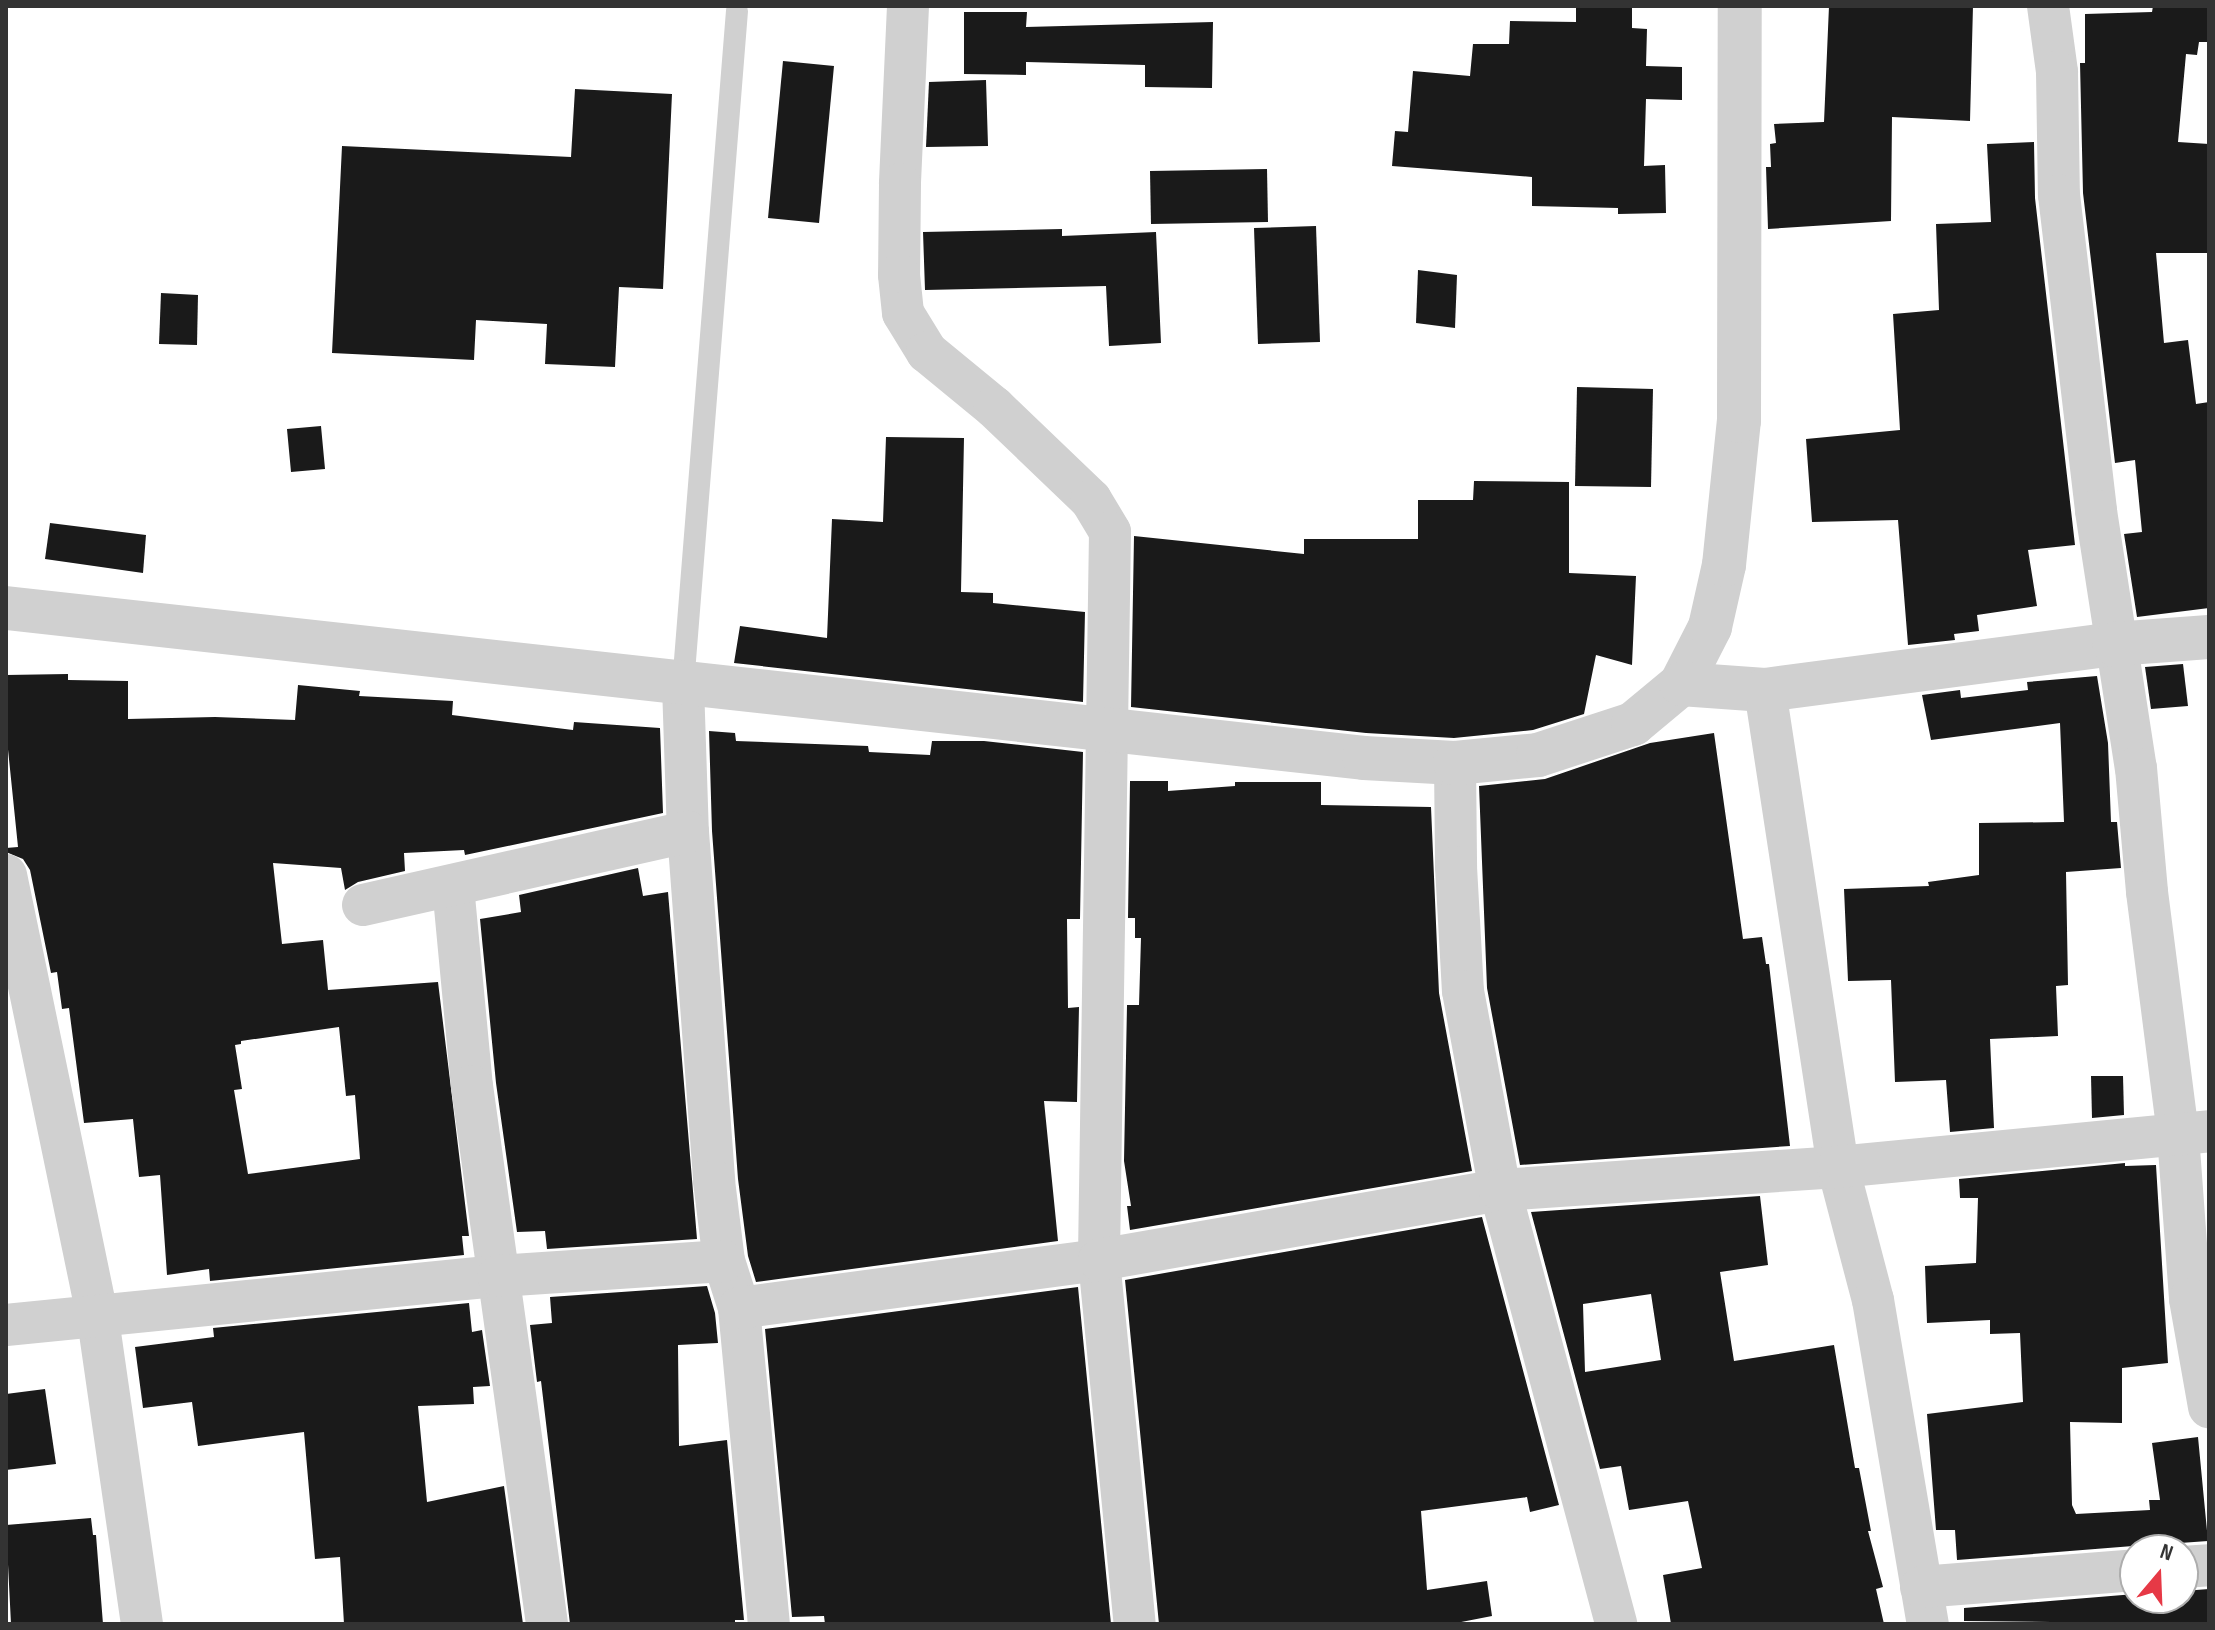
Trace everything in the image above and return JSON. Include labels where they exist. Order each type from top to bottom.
[{"type":"street","points":[[908,6],[900,184],[899,275],[903,313],[927,352],[994,407],[1091,500],[1110,532],[1099,1260],[1135,1624]]},
{"type":"street","points":[[6,608],[1364,758],[1455,763],[1538,755],[1633,724],[1681,684],[1710,627],[1724,565],[1739,421],[1740,6]]},
{"type":"street","points":[[2048,6],[2057,72],[2059,195],[2114,644],[2136,768],[2147,892],[2194,1133],[2190,1299],[2209,1407]]},
{"type":"street","points":[[1681,684],[1765,690],[2114,644],[2209,637]]},
{"type":"street","points":[[683,685],[688,832],[724,1261],[739,1308],[769,1624]]},
{"type":"street","points":[[1765,690],[1838,1167],[1873,1300],[1924,1605],[2119,1573]]},
{"type":"street","points":[[1455,763],[1456,867],[1463,991],[1500,1190],[1616,1624]]},
{"type":"street","points":[[363,905],[688,832]]},
{"type":"street","points":[[6,875],[98,1319],[142,1624]]},
{"type":"street","points":[[453,886],[472,1086],[547,1624]]},
{"type":"street","points":[[739,1308],[1099,1260],[1500,1190],[1838,1167],[2010,1147],[2194,1133]]},
{"type":"street","points":[[6,1325],[98,1319],[498,1276],[724,1261]]},
{"type":"lane","points":[[683,685],[737,11]]},
{"type":"building","points":[[1576,6],[1632,6],[1632,28],[1647,29],[1646,66],[1682,67],[1682,100],[1646,99],[1644,166],[1665,165],[1666,213],[1618,214],[1618,208],[1532,206],[1532,177],[1392,166],[1395,131],[1408,132],[1413,71],[1470,76],[1473,44],[1509,44],[1510,21],[1576,22]]},
{"type":"building","points":[[1829,6],[1973,6],[1970,121],[1892,117],[1891,221],[1768,229],[1766,167],[1771,167],[1770,144],[1776,143],[1774,124],[1824,122]]},
{"type":"building","points":[[2153,6],[2209,6],[2209,42],[2199,42],[2197,55],[2186,54],[2178,142],[2209,144],[2209,253],[2156,253],[2164,343],[2188,340],[2196,404],[2209,402],[2209,608],[2137,617],[2124,534],[2142,532],[2135,460],[2115,463],[2083,193],[2080,63],[2085,63],[2085,14],[2152,12]]},
{"type":"building","points":[[964,12],[1027,12],[1026,27],[1213,22],[1212,88],[1145,87],[1145,65],[1026,62],[1026,75],[964,74]]},
{"type":"building","points":[[783,61],[834,66],[819,223],[768,218]]},
{"type":"building","points":[[986,80],[988,146],[926,147],[929,82]]},
{"type":"building","points":[[575,89],[672,94],[663,289],[619,287],[615,367],[545,364],[547,324],[476,320],[474,360],[332,353],[342,146],[571,157]]},
{"type":"building","points":[[2034,142],[2035,198],[2075,545],[2028,550],[2037,606],[1977,615],[1979,631],[1954,634],[1955,640],[1908,645],[1898,520],[1812,522],[1806,439],[1900,430],[1893,314],[1939,310],[1936,224],[1991,222],[1987,144]]},
{"type":"building","points":[[1267,169],[1268,222],[1151,224],[1150,171]]},
{"type":"building","points":[[1316,226],[1320,342],[1258,344],[1254,228]]},
{"type":"building","points":[[1062,229],[1062,236],[1156,232],[1161,343],[1109,346],[1106,286],[925,290],[923,232]]},
{"type":"building","points":[[1418,270],[1457,275],[1455,328],[1416,323]]},
{"type":"building","points":[[161,293],[198,295],[197,345],[159,344]]},
{"type":"building","points":[[1577,387],[1653,389],[1651,487],[1575,486]]},
{"type":"building","points":[[321,426],[325,469],[291,472],[287,429]]},
{"type":"building","points":[[886,437],[964,438],[961,592],[993,593],[993,603],[1085,612],[1083,702],[734,663],[740,626],[827,638],[832,519],[883,522]]},
{"type":"building","points":[[1474,481],[1569,482],[1569,573],[1636,576],[1632,665],[1596,655],[1584,714],[1533,730],[1454,738],[1366,733],[1131,707],[1134,536],[1304,554],[1304,539],[1418,539],[1418,500],[1473,500]]},
{"type":"building","points":[[50,523],[146,535],[143,573],[45,559]]},
{"type":"building","points":[[2183,664],[2188,706],[2151,709],[2145,667]]},
{"type":"building","points":[[68,674],[68,680],[128,681],[128,719],[215,717],[295,720],[298,685],[360,691],[359,696],[453,701],[452,715],[573,730],[574,722],[660,728],[663,813],[465,855],[464,850],[404,853],[405,871],[358,882],[345,890],[341,868],[273,863],[282,944],[323,940],[328,990],[438,982],[469,1236],[462,1236],[464,1255],[210,1281],[209,1269],[167,1275],[160,1175],[139,1177],[133,1119],[84,1123],[69,1008],[62,1009],[57,972],[51,973],[30,870],[23,859],[6,852],[6,848],[18,847],[6,730],[6,675]],"holes":[[[339,1027],[346,1096],[355,1095],[360,1159],[248,1174],[234,1090],[242,1089],[235,1045],[241,1044],[241,1041]]]},
{"type":"building","points":[[2097,676],[2108,743],[2111,822],[2117,822],[2121,868],[2066,872],[2068,985],[2056,986],[2058,1036],[1990,1039],[1994,1128],[1950,1132],[1946,1080],[1895,1082],[1891,980],[1848,981],[1844,889],[1929,886],[1928,882],[1979,875],[1979,823],[2064,822],[2060,723],[1931,740],[1922,695],[1960,690],[1961,698],[2028,690],[2027,682]]},
{"type":"building","points":[[709,731],[735,733],[736,741],[868,746],[869,752],[930,755],[932,741],[984,741],[1083,752],[1080,919],[1067,919],[1068,1008],[1079,1007],[1077,1102],[1044,1101],[1058,1241],[756,1282],[748,1256],[738,1179],[712,831]]},
{"type":"building","points":[[1714,733],[1743,939],[1762,937],[1766,964],[1769,964],[1790,1146],[1520,1165],[1487,988],[1479,786],[1545,779],[1650,743]]},
{"type":"building","points":[[1130,781],[1168,781],[1168,791],[1235,786],[1235,782],[1321,782],[1321,805],[1431,807],[1439,993],[1472,1171],[1130,1230],[1127,1206],[1131,1206],[1124,1161],[1127,1005],[1139,1005],[1141,938],[1135,938],[1135,918],[1128,918]]},
{"type":"building","points":[[638,868],[643,896],[668,892],[697,1239],[547,1249],[545,1231],[517,1232],[496,1083],[480,919],[521,912],[519,895]]},
{"type":"building","points":[[2091,1076],[2123,1076],[2124,1115],[2092,1118]]},
{"type":"building","points":[[2125,1163],[2125,1166],[2156,1165],[2168,1363],[2122,1368],[2122,1423],[2070,1422],[2072,1505],[2076,1514],[2150,1510],[2149,1500],[2160,1500],[2152,1443],[2198,1437],[2208,1541],[2199,1542],[2199,1534],[2119,1534],[2119,1547],[1957,1560],[1955,1530],[1936,1530],[1927,1414],[2023,1402],[2020,1333],[1990,1334],[1990,1320],[1927,1323],[1925,1266],[1976,1263],[1978,1198],[1960,1198],[1959,1179]]},
{"type":"building","points":[[1760,1196],[1768,1265],[1720,1272],[1734,1361],[1834,1345],[1855,1468],[1859,1468],[1871,1531],[1868,1531],[1883,1587],[1876,1589],[1884,1624],[1671,1624],[1663,1575],[1702,1568],[1688,1501],[1629,1510],[1621,1466],[1600,1469],[1531,1212]],"holes":[[[1651,1294],[1661,1360],[1585,1372],[1583,1304]]]},
{"type":"building","points":[[1482,1217],[1559,1505],[1530,1512],[1527,1497],[1421,1511],[1427,1590],[1487,1581],[1492,1616],[1451,1624],[1159,1624],[1125,1280]]},
{"type":"building","points":[[707,1286],[715,1313],[718,1343],[678,1345],[679,1446],[727,1440],[744,1620],[735,1620],[735,1624],[570,1624],[541,1381],[537,1382],[530,1325],[552,1323],[550,1297]]},
{"type":"building","points":[[1078,1287],[1111,1624],[825,1624],[824,1616],[792,1617],[765,1329]]},
{"type":"building","points":[[469,1303],[472,1332],[482,1330],[490,1386],[473,1387],[474,1404],[418,1406],[427,1502],[504,1486],[523,1624],[344,1624],[340,1557],[315,1559],[304,1432],[198,1446],[192,1402],[143,1408],[135,1347],[214,1337],[213,1328]]},
{"type":"building","points":[[45,1389],[56,1464],[6,1470],[6,1394]]},
{"type":"building","points":[[91,1518],[93,1535],[96,1535],[103,1624],[11,1624],[6,1525]]},
{"type":"building","points":[[2209,1589],[2209,1624],[1964,1621],[1964,1608],[2119,1595],[2119,1614],[2199,1614],[2199,1590]]}]
